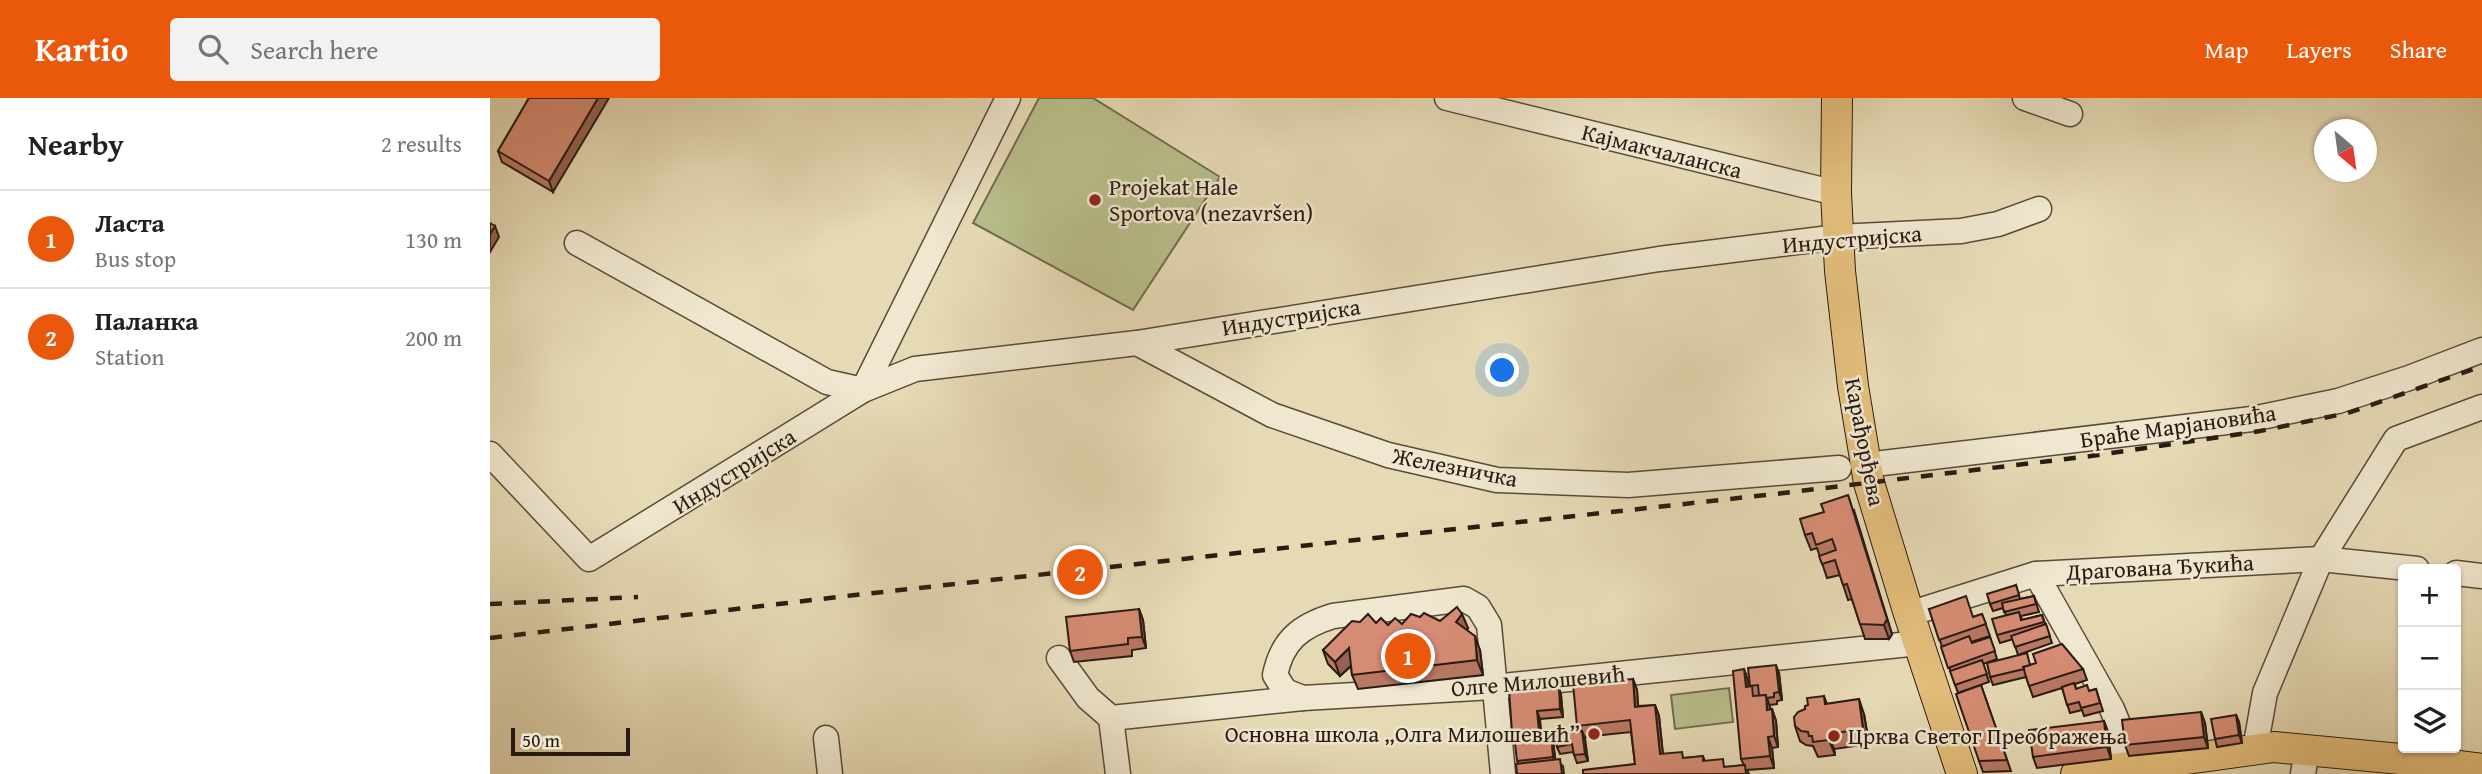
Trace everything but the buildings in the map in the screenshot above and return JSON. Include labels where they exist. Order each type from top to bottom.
[{"type":"main road","name":"Карађорђева","points":[[1837,98],[1836,193],[1853,386],[1853,467],[1875,506],[1962,774]]},
{"type":"main road","points":[[2076,774],[2274,747],[2305,762],[2482,769]]},
{"type":"street","points":[[578,243],[827,382],[863,390],[1008,98]]},
{"type":"street","name":"Кајмакчаланска","points":[[1447,98],[1836,193]]},
{"type":"street","points":[[2025,98],[2070,114]]},
{"type":"street","name":"Индустријска","points":[[490,454],[589,559],[863,390],[915,369],[1137,342],[1632,263],[1838,237],[1961,231],[1998,224],[2039,209]]},
{"type":"street","name":"Железничка","points":[[1137,342],[1272,415],[1388,455],[1497,480],[1628,485],[1853,467]]},
{"type":"street","name":"Браће Марјановића","points":[[1853,467],[2252,419],[2338,401],[2482,350]]},
{"type":"street","points":[[2255,749],[2265,693],[2321,559],[2396,439],[2482,407]]},
{"type":"street","name":"Драгована Ђукића","points":[[1909,614],[2036,574],[2321,559],[2398,567]]},
{"type":"street","points":[[2036,574],[2112,709],[2119,726],[2123,768]]},
{"type":"street","points":[[2461,574],[2482,576]]},
{"type":"street","points":[[1303,698],[1285,691],[1275,675],[1279,656],[1293,637],[1312,623],[1333,616],[1464,599],[1478,607],[1489,625],[1503,774]]},
{"type":"street","name":"Олге Милошевић","points":[[1111,718],[1303,698],[1493,687],[1919,643]]},
{"type":"street","points":[[1059,658],[1088,698],[1111,718],[1118,774]]},
{"type":"street","points":[[826,738],[830,774]]},
{"type":"green space","name":"Projekat Hale Sportova (nezavršen)","points":[[1039,98],[1093,98],[1220,177],[1133,310],[973,223]]},
{"type":"green space","points":[[1729,688],[1733,722],[1675,729],[1671,695]]},
{"type":"railway","points":[[490,638],[2091,456],[2260,431],[2348,413],[2482,366]]},
{"type":"railway","points":[[490,604],[638,597]]},
{"type":"place","name":"Projekat Hale Sportova (nezavršen)","points":[[1095,200]]},
{"type":"place","name":"Паланка","points":[[1080,572]]},
{"type":"place","name":"Ласта","points":[[1408,656]]},
{"type":"place","name":"Основна школа „Олга Милошевић”","points":[[1594,734]]},
{"type":"place","name":"Црква Светог Преображења","points":[[1834,736]]}]
